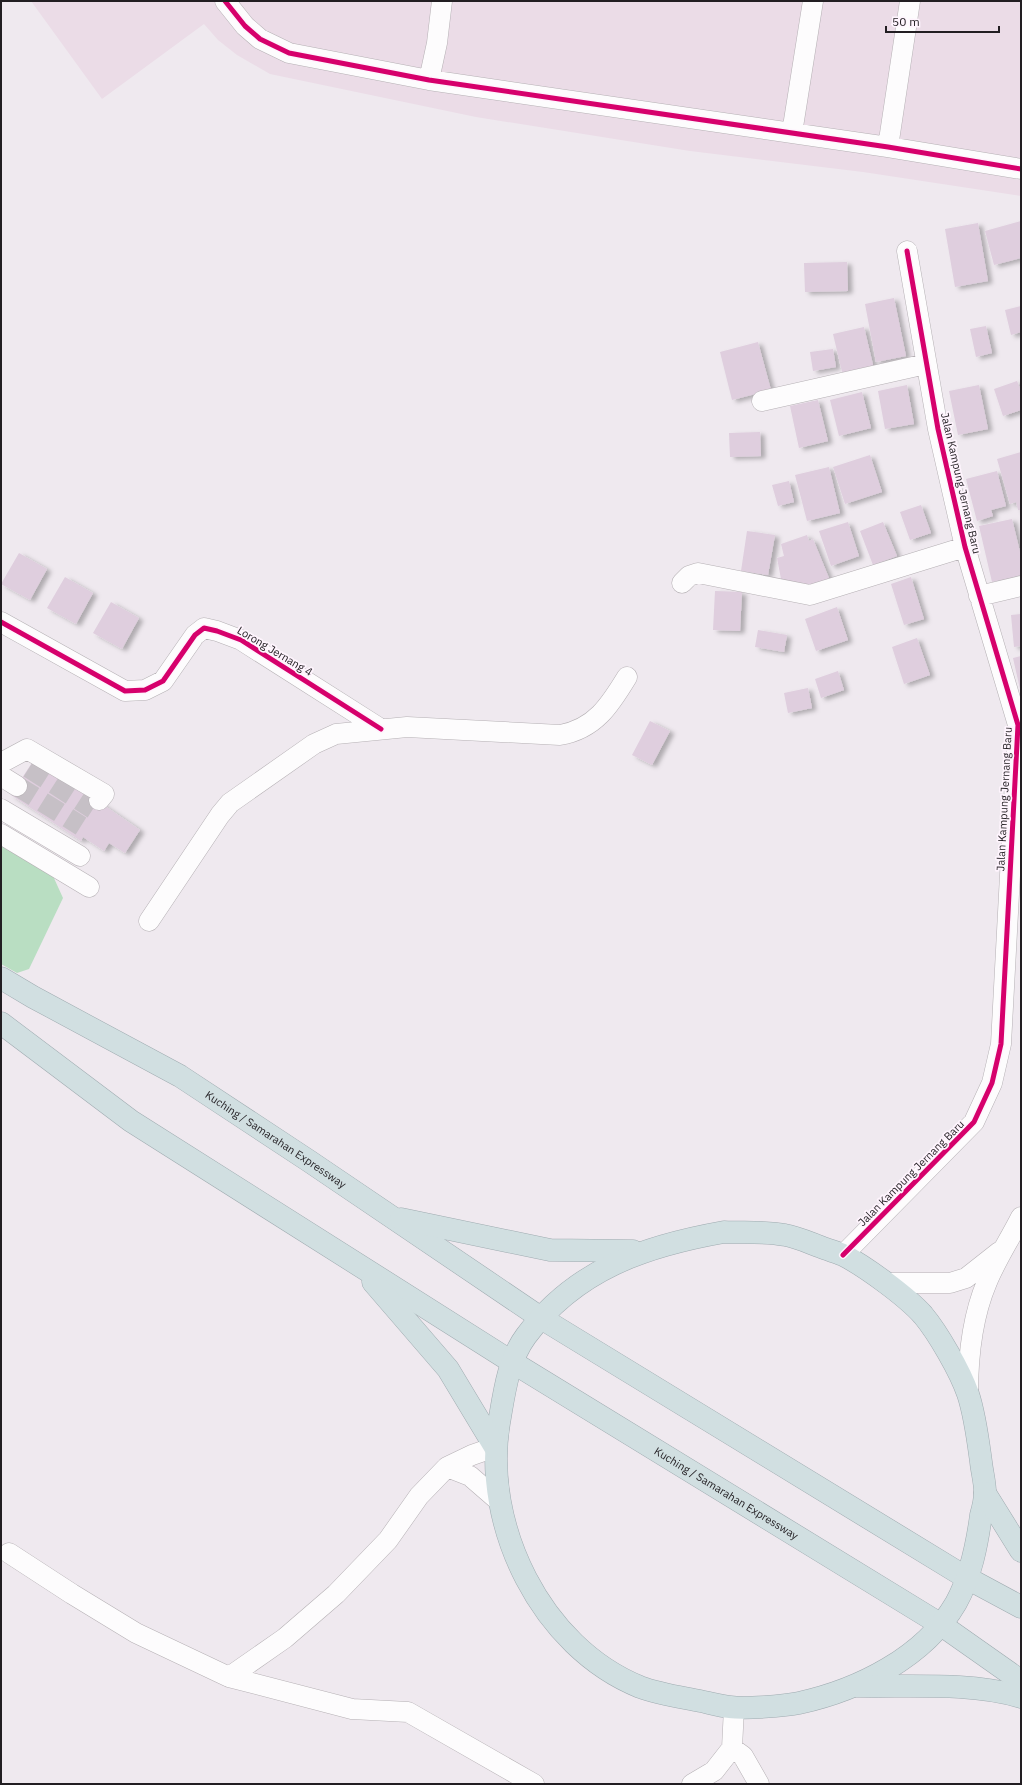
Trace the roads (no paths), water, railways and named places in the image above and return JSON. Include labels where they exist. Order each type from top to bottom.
[{"type":"highway","name":"Kuching / Samarahan Expressway","points":[[1,978],[33,997],[180,1076],[309,1161],[541,1318],[967,1578],[1021,1608]]},
{"type":"highway","name":"Kuching / Samarahan Expressway","points":[[1,1023],[131,1121],[512,1362],[940,1624],[1021,1681]]},
{"type":"highway","points":[[390,1217],[550,1250],[642,1251]]},
{"type":"highway","points":[[724,1232],[787,1235],[843,1255],[885,1283],[922,1314],[945,1347],[968,1394],[978,1446],[985,1493],[978,1539],[967,1578],[955,1604],[940,1624],[908,1655],[855,1686],[796,1703],[734,1708],[668,1695],[640,1686],[609,1670],[581,1648],[557,1625],[536,1596],[517,1562],[500,1502],[495,1447],[512,1362],[523,1339],[541,1318],[565,1296],[603,1269],[642,1251],[688,1239],[724,1232]]},
{"type":"highway","points":[[358,1264],[448,1369],[495,1447]]},
{"type":"highway","points":[[985,1493],[1021,1551]]},
{"type":"highway","points":[[855,1686],[959,1688],[1011,1694],[1021,1697]]},
{"type":"street","points":[[225,1],[245,26],[260,39],[289,53],[429,80],[888,147],[1021,169]]},
{"type":"street","points":[[429,80],[437,43],[442,1]]},
{"type":"street","points":[[792,133],[813,1]]},
{"type":"street","points":[[888,147],[910,1]]},
{"type":"street","name":"Jalan Kampung Jernang Baru","points":[[843,1255],[974,1122],[992,1083],[1001,1044],[1018,725],[964,547],[938,429],[907,251]]},
{"type":"street","points":[[762,400],[926,364]]},
{"type":"street","points":[[682,582],[689,576],[698,573],[810,595],[964,547]]},
{"type":"street","points":[[979,596],[1021,586]]},
{"type":"street","name":"Lorong Jernang 4","points":[[1,622],[125,691],[145,690],[163,681],[195,635],[204,628],[217,631],[241,640],[381,729]]},
{"type":"street","points":[[149,921],[220,815],[230,803],[319,741],[336,734],[407,727],[560,734],[575,732],[607,709],[627,677]]},
{"type":"street","points":[[6,760],[27,749],[104,794],[99,800]]},
{"type":"street","points":[[6,760],[29,768]]},
{"type":"street","points":[[1,809],[80,856]]},
{"type":"street","points":[[1,834],[89,887],[75,837]]},
{"type":"street","points":[[968,1394],[968,1360],[976,1315],[987,1282],[1021,1217]]},
{"type":"street","points":[[885,1283],[950,1283],[966,1278],[1006,1247]]},
{"type":"street","points":[[229,1677],[285,1638],[336,1594],[388,1540],[419,1496],[448,1467],[472,1455],[495,1447]]},
{"type":"street","points":[[448,1467],[470,1476],[500,1502]]},
{"type":"street","points":[[10,1553],[72,1594],[136,1633],[229,1677],[352,1709],[408,1712],[534,1784]]},
{"type":"street","points":[[692,1784],[714,1771],[732,1748],[734,1708]]},
{"type":"street","points":[[732,1748],[743,1756],[759,1784]]},
{"type":"tunnel","points":[[29,768],[93,809]]},
{"type":"tunnel","points":[[17,786],[81,826]]}]
